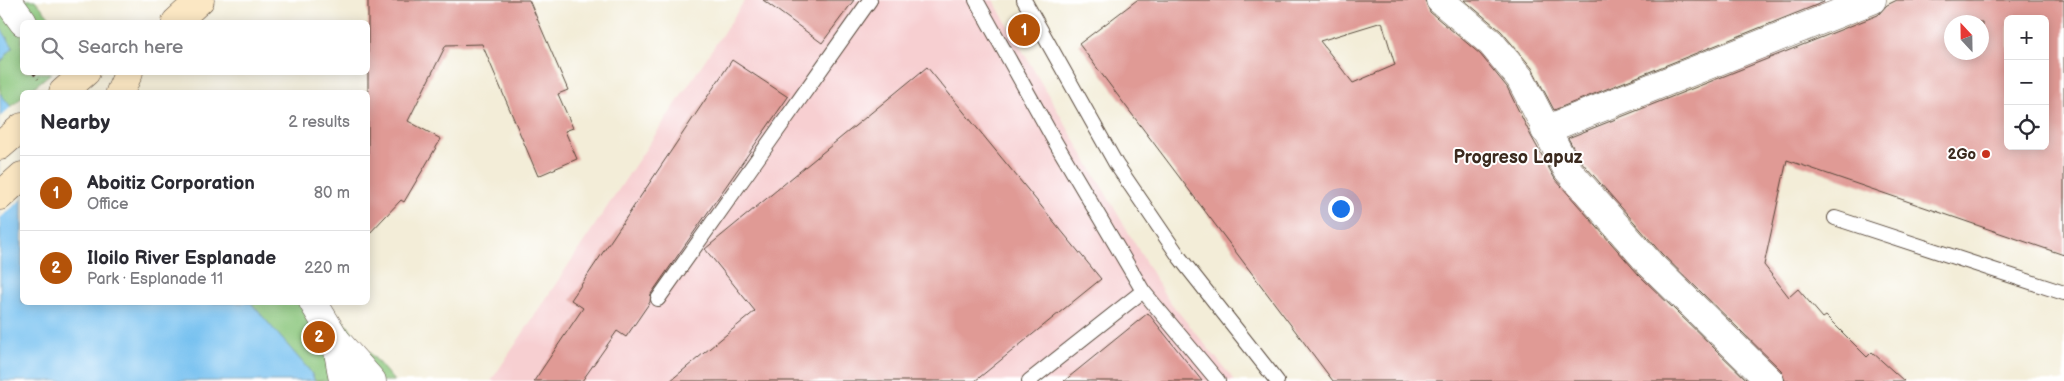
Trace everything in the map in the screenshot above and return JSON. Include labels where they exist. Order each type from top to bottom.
[{"type":"main road","points":[[178,20],[200,0]]},
{"type":"main road","points":[[65,90],[83,75]]},
{"type":"main road","points":[[121,90],[128,75]]},
{"type":"main road","points":[[0,146],[20,129]]},
{"type":"main road","points":[[0,196],[20,178]]},
{"type":"street","points":[[7,0],[22,20]]},
{"type":"street","points":[[1440,0],[1492,42],[1520,78],[1567,168],[1650,264],[1770,381]]},
{"type":"street","points":[[1546,130],[1872,0]]},
{"type":"street","points":[[315,305],[336,340],[372,381]]},
{"type":"street","points":[[336,340],[343,381]]},
{"type":"lane","points":[[658,299],[870,0]]},
{"type":"lane","points":[[976,0],[1054,140],[1142,291],[1218,381]]},
{"type":"lane","points":[[1024,0],[1116,164],[1180,258],[1278,381]]},
{"type":"lane","points":[[1835,218],[2064,294]]},
{"type":"lane","points":[[1029,381],[1142,291]]},
{"type":"shaded area","points":[[745,0],[993,0],[1166,297],[1235,381],[491,381]]},
{"type":"green space","points":[[0,0],[35,0],[52,20],[20,20],[20,75],[49,75],[30,90],[20,90],[20,99],[10,108],[0,93],[0,63],[4,58],[0,46]]},
{"type":"green space","points":[[155,305],[330,305],[394,381],[315,381],[311,373]]},
{"type":"water","points":[[0,27],[13,47],[0,63]]},
{"type":"water","points":[[0,93],[20,118],[20,305],[253,305],[310,371],[315,381],[0,381]]},
{"type":"pier","points":[[12,106],[20,116],[20,201],[0,218],[0,117]]},
{"type":"building","points":[[368,0],[529,0],[568,90],[558,94],[573,128],[565,131],[577,159],[538,176],[482,44],[446,45],[408,121],[441,139],[404,202],[401,200],[370,233],[370,90],[368,90],[368,75],[370,75],[370,20],[368,20]]},
{"type":"building","points":[[763,0],[854,0],[822,43]]},
{"type":"building","points":[[1137,0],[1425,0],[1430,12],[1480,54],[1507,87],[1555,179],[1639,275],[1748,381],[1333,381],[1079,44]],"holes":[[[1382,22],[1395,65],[1353,83],[1320,41]]]},
{"type":"building","points":[[1464,0],[1823,0],[1824,2],[1554,110],[1532,68],[1501,31]]},
{"type":"building","points":[[1897,0],[2064,0],[2064,255],[1787,160],[1764,265],[1789,297],[1798,289],[1823,318],[1826,316],[1867,357],[1872,352],[1904,381],[1785,381],[1781,370],[1661,253],[1580,160],[1568,138],[1878,15],[1887,5]]},
{"type":"building","points":[[732,60],[788,97],[651,294],[650,302],[626,337],[617,331],[582,381],[534,381],[583,308],[571,300]]},
{"type":"building","points":[[927,67],[1101,279],[975,381],[670,381],[755,311],[705,249]]},
{"type":"building","points":[[1148,313],[1202,381],[1064,381]]},
{"type":"place","name":"Aboitiz Corporation","points":[[1024,30]]},
{"type":"place","name":"2Go","points":[[1986,154]]},
{"type":"place","name":"Iloilo River Esplanade","points":[[319,337]]},
{"type":"district","name":"Progreso Lapuz","points":[[1518,157]]}]
